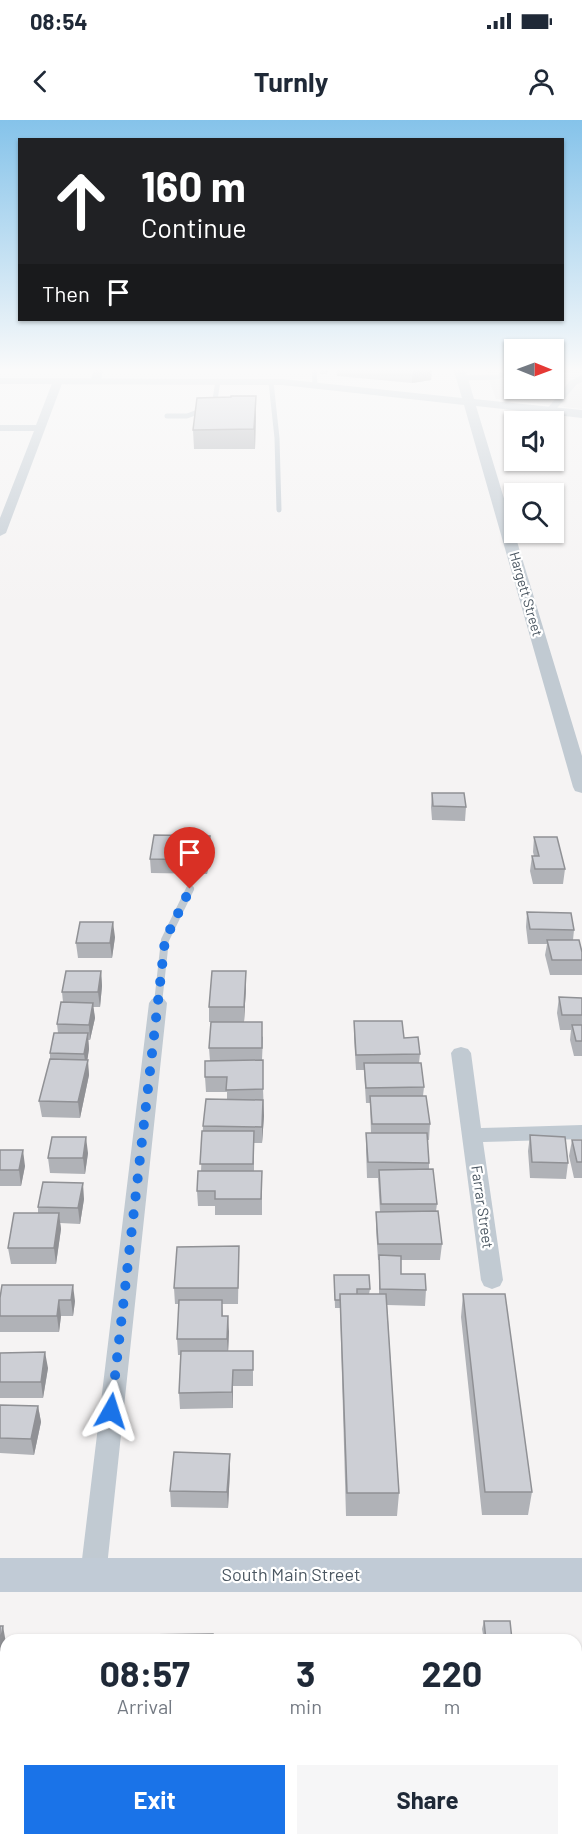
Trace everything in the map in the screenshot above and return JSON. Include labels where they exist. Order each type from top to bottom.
[{"type":"main road","name":"South Main Street","points":[[0,1575],[582,1575]]},
{"type":"street","points":[[0,533],[6,503],[30,448]]},
{"type":"street","name":"Hargett Street","points":[[483,448],[582,787]]},
{"type":"street","points":[[93,1576],[158,1003]]},
{"type":"street","name":"Farrar Street","points":[[461,1053],[492,1280]]},
{"type":"street","points":[[472,1135],[582,1132]]},
{"type":"lane","points":[[277,448],[279,510]]},
{"type":"lane","points":[[158,1003],[165,940],[190,889]]},
{"type":"building","points":[[432,793],[464,793],[466,807],[433,806]]},
{"type":"building","points":[[154,835],[210,836],[207,860],[150,859]]},
{"type":"building","points":[[534,837],[557,837],[565,869],[535,869],[532,856],[539,856]]},
{"type":"building","points":[[527,912],[571,913],[574,930],[530,929]]},
{"type":"building","points":[[80,922],[113,922],[110,943],[76,943]]},
{"type":"building","points":[[547,940],[579,940],[582,960],[552,960]]},
{"type":"building","points":[[66,971],[101,971],[98,992],[62,992]]},
{"type":"building","points":[[212,971],[246,971],[244,1007],[209,1007]]},
{"type":"building","points":[[559,997],[582,998],[582,1015],[562,1015]]},
{"type":"building","points":[[61,1002],[93,1003],[89,1025],[57,1024]]},
{"type":"building","points":[[354,1021],[402,1021],[404,1038],[418,1037],[420,1054],[356,1055]]},
{"type":"building","points":[[211,1022],[262,1022],[262,1048],[209,1048]]},
{"type":"building","points":[[572,1025],[582,1025],[582,1041],[576,1041]]},
{"type":"building","points":[[54,1033],[88,1033],[84,1054],[50,1053]]},
{"type":"building","points":[[50,1059],[88,1060],[78,1102],[39,1101]]},
{"type":"building","points":[[263,1060],[263,1089],[226,1090],[227,1077],[205,1077],[205,1061]]},
{"type":"building","points":[[364,1063],[421,1063],[424,1087],[366,1088]]},
{"type":"building","points":[[370,1096],[426,1096],[430,1124],[372,1124]]},
{"type":"building","points":[[206,1099],[263,1100],[262,1127],[203,1126]]},
{"type":"building","points":[[202,1131],[254,1131],[253,1164],[200,1164]]},
{"type":"building","points":[[366,1133],[427,1133],[429,1163],[368,1162]]},
{"type":"building","points":[[530,1135],[565,1137],[568,1163],[532,1162]]},
{"type":"building","points":[[52,1137],[86,1137],[83,1158],[48,1158]]},
{"type":"building","points":[[572,1140],[582,1140],[582,1162],[577,1162]]},
{"type":"building","points":[[0,1150],[23,1150],[19,1170],[0,1170]]},
{"type":"building","points":[[433,1169],[437,1204],[381,1204],[379,1170]]},
{"type":"building","points":[[198,1171],[262,1171],[261,1199],[215,1199],[215,1191],[197,1191]]},
{"type":"building","points":[[43,1182],[83,1183],[78,1208],[38,1207]]},
{"type":"building","points":[[438,1211],[442,1244],[378,1244],[376,1212]]},
{"type":"building","points":[[14,1213],[59,1213],[54,1248],[8,1248]]},
{"type":"building","points":[[239,1246],[238,1288],[174,1288],[177,1247]]},
{"type":"building","points":[[379,1255],[401,1256],[401,1274],[425,1274],[426,1290],[380,1289]]},
{"type":"building","points":[[334,1275],[369,1275],[370,1289],[357,1289],[357,1294],[340,1294],[340,1300],[335,1300]]},
{"type":"building","points":[[2,1285],[73,1285],[71,1300],[59,1300],[57,1316],[0,1316]]},
{"type":"building","points":[[340,1294],[386,1294],[399,1493],[347,1493]]},
{"type":"building","points":[[463,1294],[505,1294],[532,1492],[485,1492]]},
{"type":"building","points":[[179,1300],[222,1300],[222,1316],[228,1316],[227,1339],[177,1339]]},
{"type":"building","points":[[181,1351],[253,1351],[253,1370],[233,1370],[232,1392],[179,1393]]},
{"type":"building","points":[[45,1352],[41,1382],[0,1382],[0,1353]]},
{"type":"building","points":[[0,1405],[38,1406],[31,1439],[0,1438]]},
{"type":"building","points":[[174,1452],[230,1454],[227,1492],[170,1491]]},
{"type":"building","points":[[484,1621],[510,1621],[511,1634],[485,1634]]},
{"type":"route","points":[[111,1411],[165,940],[190,889]]}]
